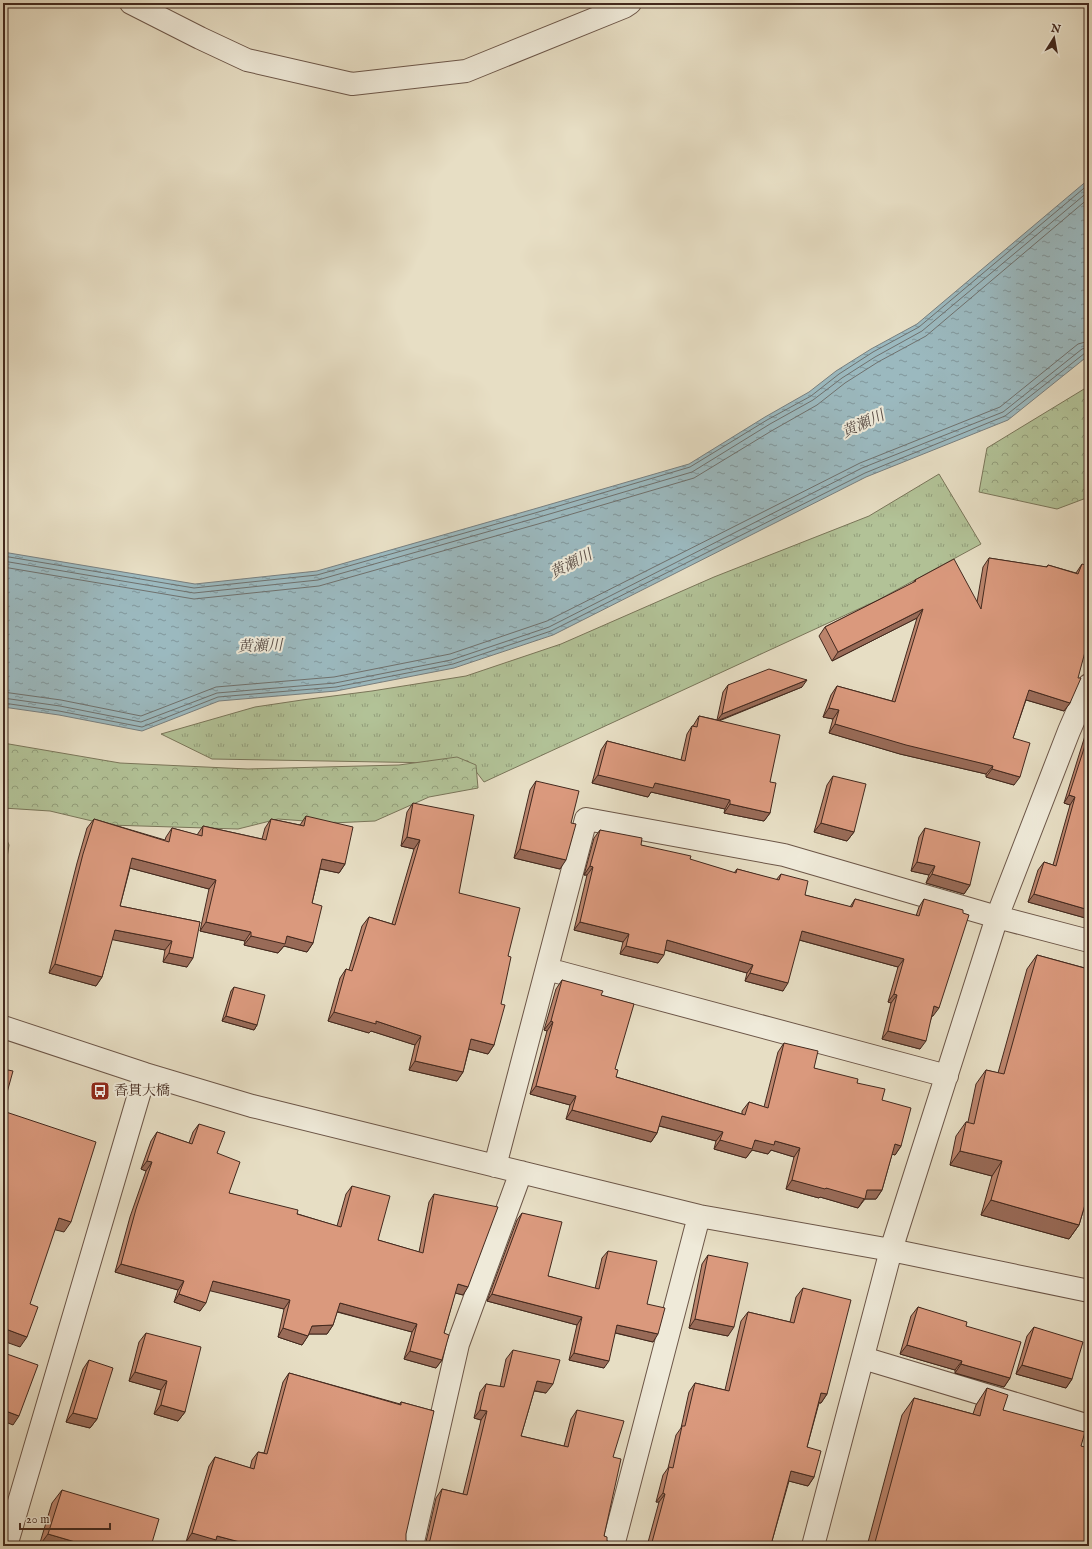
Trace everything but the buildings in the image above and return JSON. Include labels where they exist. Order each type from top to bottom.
[{"type":"street","points":[[131,3],[247,60],[352,84],[466,71],[624,7],[630,3]]},
{"type":"street","points":[[812,1546],[892,1250],[997,917],[1069,731],[1089,685]]},
{"type":"street","points":[[495,1166],[586,819],[784,854],[997,917],[1089,941]]},
{"type":"street","points":[[547,969],[947,1076]]},
{"type":"street","points":[[3,1027],[144,1074],[252,1106],[700,1216],[892,1250],[1089,1291]]},
{"type":"street","points":[[6,1546],[144,1074]]},
{"type":"street","points":[[412,1546],[458,1344],[521,1172]]},
{"type":"street","points":[[613,1546],[700,1216]]},
{"type":"street","points":[[863,1358],[1089,1426]]},
{"type":"green space","points":[[1089,386],[1089,497],[1057,509],[979,492],[987,448]]},
{"type":"green space","points":[[939,474],[981,544],[878,600],[484,782],[468,761],[439,763],[212,759],[161,734],[255,707],[466,676],[561,644],[714,577],[869,516]]},
{"type":"green space","points":[[3,743],[120,763],[248,769],[399,765],[457,757],[476,765],[478,788],[429,797],[375,821],[332,823],[278,819],[238,829],[109,825],[50,811],[3,808]]},
{"type":"green space","points":[[3,831],[9,845],[3,884]]},
{"type":"water","name":"黄瀬川","points":[[1089,179],[1089,355],[1008,420],[866,477],[553,635],[454,668],[336,691],[219,701],[142,731],[59,715],[3,707],[3,552],[195,584],[317,571],[689,464],[765,417],[809,392],[836,371],[871,349],[917,324]]},
{"type":"place","name":"香貫大橋","points":[[100,1091]]}]
